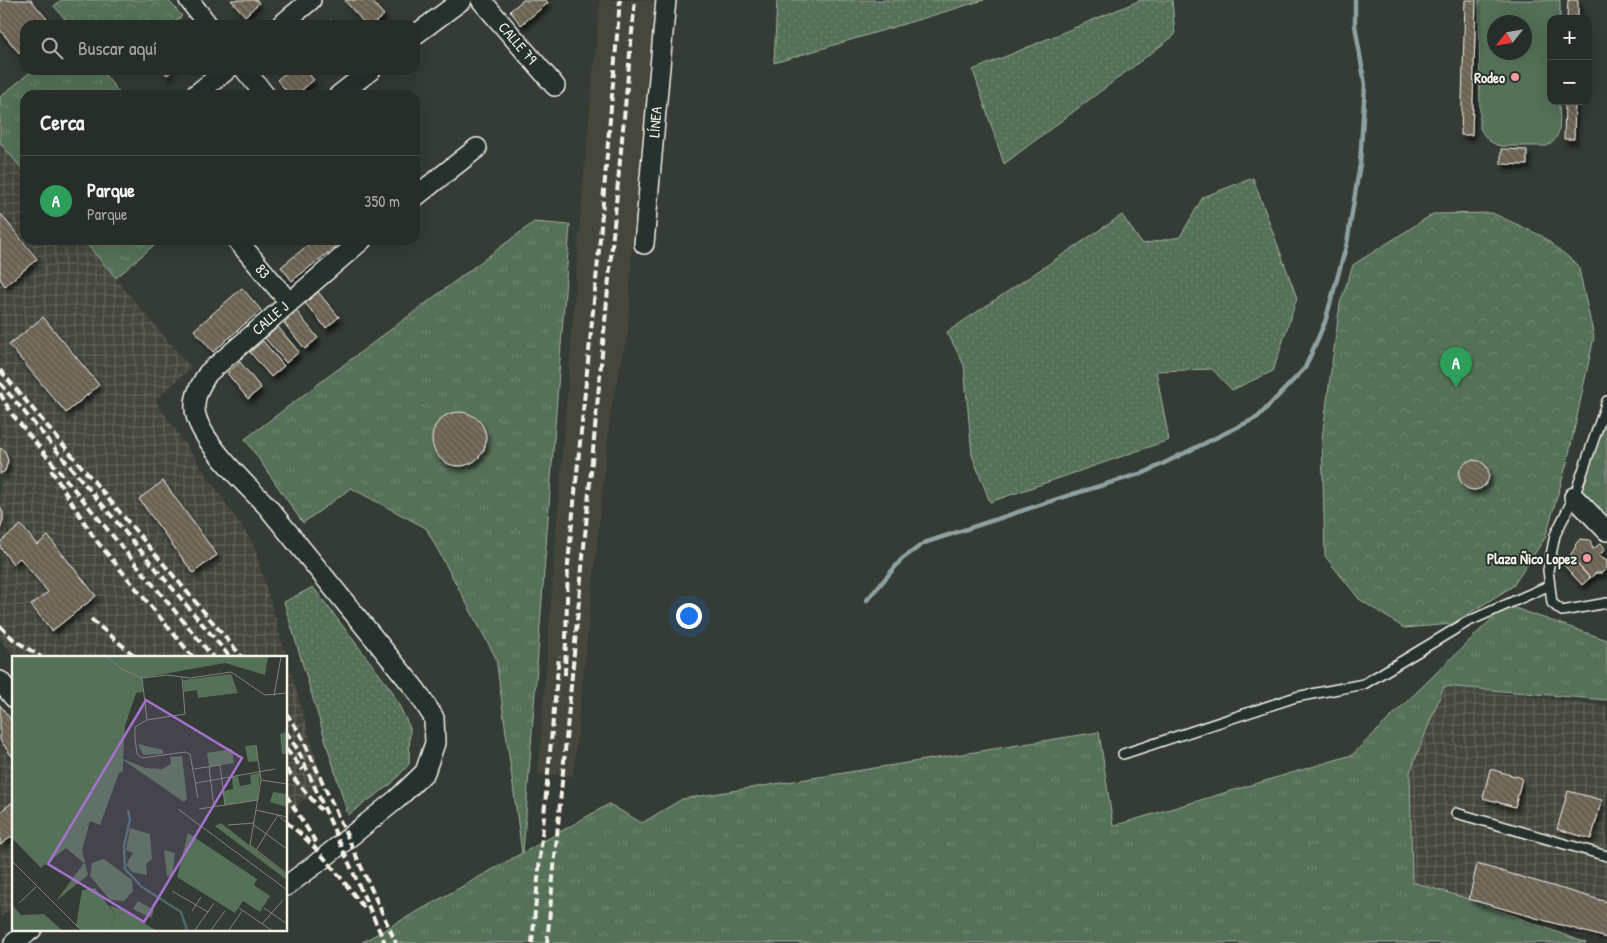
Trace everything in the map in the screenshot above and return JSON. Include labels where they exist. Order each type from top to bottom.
[{"type":"street","points":[[188,0],[204,20]]},
{"type":"street","points":[[287,20],[311,0]]},
{"type":"street","points":[[420,31],[462,0]]},
{"type":"street","name":"CALLE 79","points":[[481,0],[555,86]]},
{"type":"street","name":"LÍNEA","points":[[644,244],[666,0]]},
{"type":"street","points":[[201,90],[221,75]]},
{"type":"street","points":[[249,75],[262,90]]},
{"type":"street","points":[[346,90],[365,75]]},
{"type":"street","points":[[420,193],[477,148]]},
{"type":"street","name":"83","points":[[241,245],[289,302]]},
{"type":"street","name":"CALLE J","points":[[288,885],[397,799],[425,772],[435,743],[434,718],[410,682],[266,505],[204,435],[196,420],[194,408],[198,390],[208,373],[356,245]]},
{"type":"street","points":[[1574,497],[1607,531]]},
{"type":"street","points":[[0,680],[12,695]]},
{"type":"street","points":[[14,943],[31,930]]},
{"type":"lane","points":[[1607,401],[1574,497],[1555,535],[1548,570],[1548,586],[1552,603],[1562,611],[1607,603]]},
{"type":"lane","points":[[1123,754],[1296,697],[1364,684],[1467,622],[1548,586]]},
{"type":"lane","points":[[1456,813],[1607,856]]},
{"type":"shaded area","points":[[600,0],[657,0],[632,249],[628,331],[611,409],[573,776],[538,774],[583,184]]},
{"type":"shaded area","points":[[0,143],[20,166],[20,245],[87,245],[191,368],[155,400],[253,543],[286,656],[14,656],[0,639]]},
{"type":"shaded area","points":[[288,662],[323,782],[288,814]]},
{"type":"shaded area","points":[[1444,686],[1607,706],[1607,943],[1412,882],[1410,772]]},
{"type":"shaded area","points":[[0,706],[12,721],[12,908],[0,917]]},
{"type":"green space","points":[[61,0],[168,0],[182,16],[178,20],[66,20],[54,6]]},
{"type":"green space","points":[[777,0],[984,0],[774,63]]},
{"type":"green space","points":[[1141,0],[1172,0],[1175,35],[1004,164],[973,70]]},
{"type":"green space","name":"Rodeo","points":[[1479,0],[1560,0],[1560,15],[1547,15],[1547,105],[1559,105],[1560,121],[1556,138],[1546,146],[1501,146],[1488,140],[1480,128]]},
{"type":"green space","points":[[27,75],[105,75],[117,90],[20,90],[20,166],[0,143],[0,97]]},
{"type":"green space","points":[[1253,178],[1297,298],[1273,371],[1232,390],[1212,369],[1156,371],[1169,440],[990,502],[972,455],[964,365],[947,332],[1122,215],[1142,244],[1180,237],[1203,197]]},
{"type":"green space","points":[[1492,213],[1542,236],[1578,265],[1594,337],[1567,463],[1545,538],[1513,586],[1452,624],[1404,628],[1359,599],[1325,556],[1322,438],[1340,304],[1353,265],[1433,214]]},
{"type":"green space","points":[[534,222],[570,225],[523,853],[609,804],[642,823],[682,799],[1099,732],[1113,826],[1352,755],[1506,605],[1607,640],[1607,700],[1444,686],[1410,772],[1412,882],[1469,899],[1586,943],[361,943],[522,853],[496,658],[426,528],[351,488],[303,523],[245,439]]},
{"type":"green space","points":[[87,245],[154,245],[116,278]]},
{"type":"green space","points":[[1607,405],[1607,531],[1574,497]]},
{"type":"green space","points":[[313,587],[392,691],[410,728],[409,764],[391,784],[348,815],[284,602]]},
{"type":"building","points":[[0,0],[31,0],[48,20],[20,20],[19,53],[0,30]]},
{"type":"building","points":[[231,0],[257,0],[259,3],[245,16]]},
{"type":"building","points":[[371,0],[384,15],[378,20],[362,20],[345,1]]},
{"type":"building","points":[[523,0],[546,0],[548,3],[521,25],[510,11]]},
{"type":"building","points":[[1465,0],[1476,0],[1472,135],[1461,135]]},
{"type":"building","points":[[1568,0],[1578,0],[1578,15],[1567,15]]},
{"type":"building","points":[[283,75],[310,75],[314,80],[302,90],[286,90],[277,80]]},
{"type":"building","points":[[1565,105],[1575,105],[1574,139],[1564,139]]},
{"type":"building","points":[[1501,149],[1527,150],[1527,165],[1501,164]]},
{"type":"building","points":[[0,213],[20,238],[20,245],[26,245],[37,259],[5,286],[0,279]]},
{"type":"building","points":[[308,245],[338,245],[292,281],[281,267]]},
{"type":"building","points":[[242,288],[261,310],[213,352],[194,330]]},
{"type":"building","points":[[318,292],[339,317],[326,328],[305,303]]},
{"type":"building","points":[[297,312],[318,338],[305,349],[284,323]]},
{"type":"building","points":[[43,317],[99,385],[66,413],[9,345]]},
{"type":"building","points":[[278,327],[299,352],[286,363],[265,338]]},
{"type":"building","points":[[263,341],[284,366],[271,377],[250,352]]},
{"type":"building","points":[[240,362],[261,388],[248,399],[227,373]]},
{"type":"building","points":[[459,412],[469,414],[478,420],[484,429],[486,439],[484,449],[478,458],[469,464],[459,466],[449,464],[440,458],[434,449],[432,439],[434,429],[440,420],[449,414]]},
{"type":"building","points":[[0,448],[5,451],[8,461],[5,471],[0,474]]},
{"type":"building","points":[[1474,460],[1485,464],[1489,475],[1485,486],[1474,490],[1463,486],[1459,475],[1463,464]]},
{"type":"building","points":[[163,481],[217,555],[193,573],[139,499]]},
{"type":"building","points":[[0,506],[3,520],[0,530]]},
{"type":"building","points":[[21,525],[37,545],[48,536],[96,596],[52,631],[31,605],[48,592],[20,558],[13,564],[0,547],[0,542]]},
{"type":"building","name":"Plaza Ñico Lopez","points":[[1580,539],[1590,540],[1593,549],[1601,543],[1605,549],[1599,556],[1607,561],[1607,568],[1602,573],[1596,573],[1590,578],[1570,556]]},
{"type":"building","points":[[1570,556],[1590,578],[1582,585],[1562,563]]},
{"type":"building","points":[[0,705],[12,721],[12,756],[0,740]]},
{"type":"building","points":[[1490,769],[1522,778],[1515,807],[1483,798]]},
{"type":"building","points":[[1568,791],[1602,800],[1591,839],[1557,829]]},
{"type":"building","points":[[12,803],[12,836],[0,845],[0,812]]},
{"type":"building","points":[[1477,864],[1607,902],[1607,938],[1469,899]]},
{"type":"waterway","points":[[867,600],[902,559],[924,543],[1146,472],[1258,417],[1305,368],[1325,322],[1347,243],[1360,164],[1365,85],[1355,25],[1355,0]]},
{"type":"railway","points":[[565,675],[568,564],[599,250],[620,0]]},
{"type":"railway","points":[[547,943],[635,0]]},
{"type":"railway","points":[[0,370],[241,656]]},
{"type":"railway","points":[[0,383],[229,656]]},
{"type":"railway","points":[[0,393],[11,413],[212,656]]},
{"type":"railway","points":[[51,470],[95,539],[192,656]]},
{"type":"railway","points":[[91,619],[135,656]]},
{"type":"railway","points":[[0,626],[13,639],[39,656]]},
{"type":"railway","points":[[532,943],[559,656]]},
{"type":"railway","points":[[288,716],[300,733],[396,943]]},
{"type":"railway","points":[[288,735],[298,750],[385,943]]},
{"type":"railway","points":[[288,751],[303,770]]},
{"type":"railway","points":[[288,771],[321,810]]},
{"type":"railway","points":[[288,798],[317,844]]},
{"type":"railway","points":[[288,824],[319,852],[365,909]]},
{"type":"place","name":"Rodeo","points":[[1515,77]]},
{"type":"place","name":"Parque","points":[[1456,388]]},
{"type":"place","name":"Plaza Ñico Lopez","points":[[1587,558]]}]
